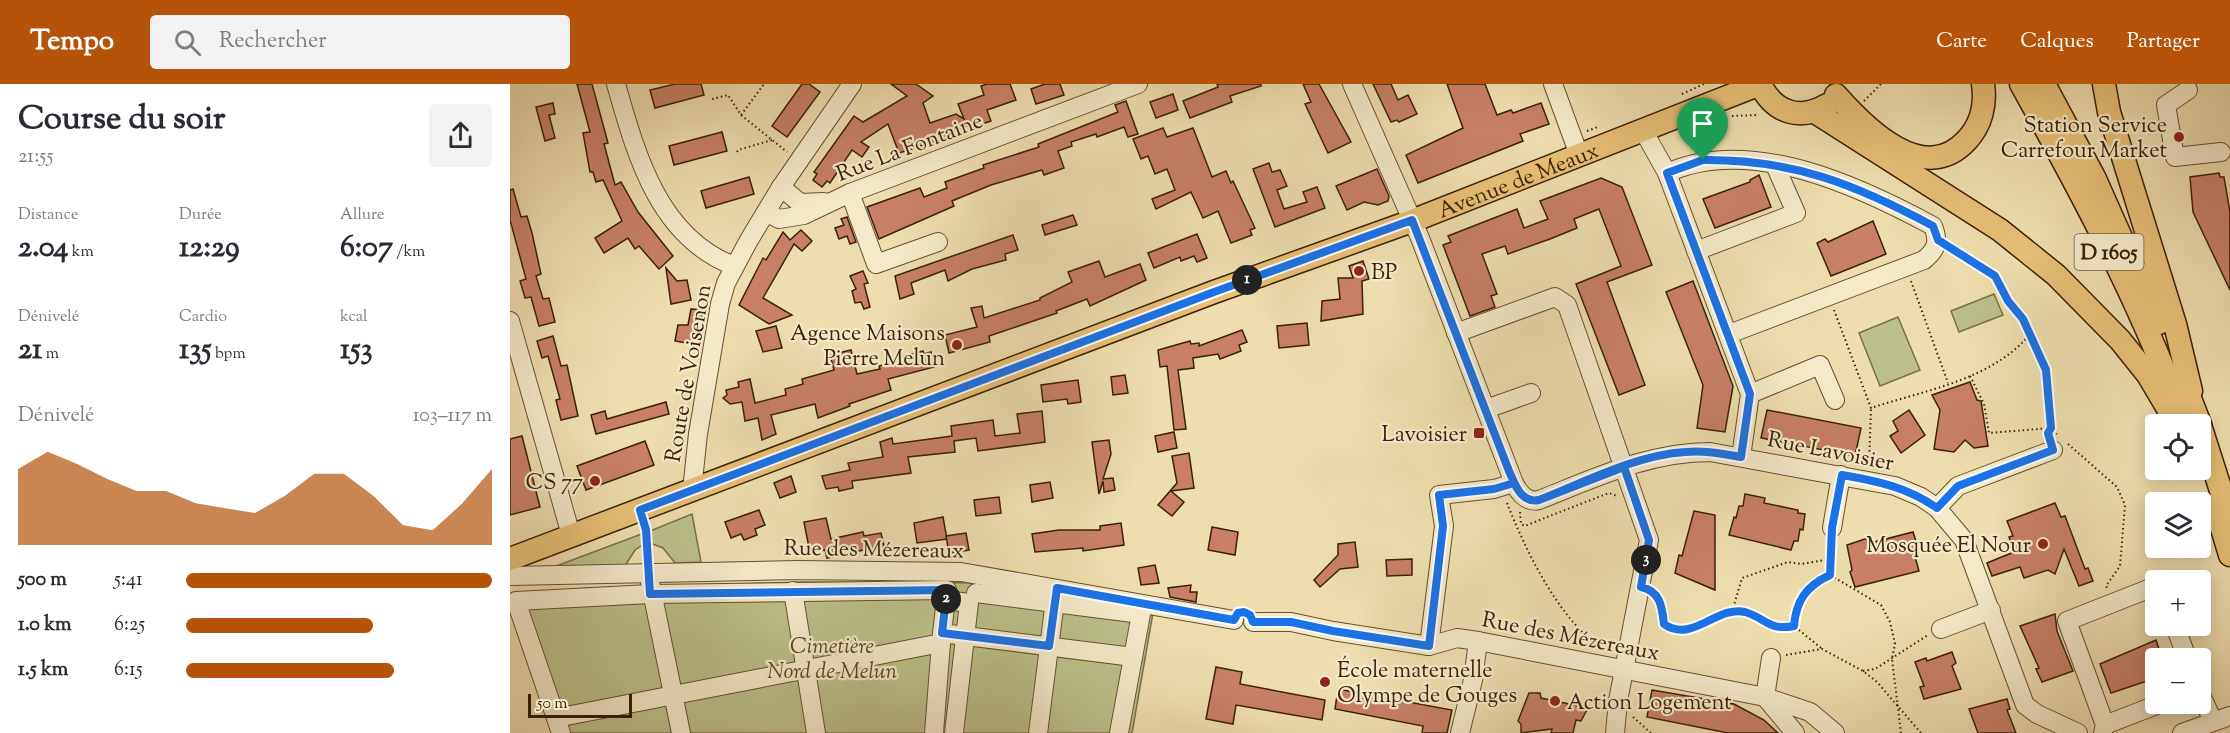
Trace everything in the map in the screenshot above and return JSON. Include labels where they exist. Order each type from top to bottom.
[{"type":"main road","name":"Avenue de Meaux","points":[[510,559],[1214,292],[1412,220],[1760,84]]},
{"type":"main road","points":[[1760,84],[1766,96],[1782,109],[1802,114],[1815,112],[1839,90],[1878,138],[1909,154],[1928,158],[1953,152],[1975,131],[1984,104],[1983,84]]},
{"type":"main road","name":"D 1605","points":[[2021,84],[2072,176],[2155,347],[2192,414]]},
{"type":"main road","name":"D 1605","points":[[2044,84],[2095,179],[2128,249],[2193,414]]},
{"type":"main road","points":[[2104,84],[2175,324],[2194,414]]},
{"type":"main road","points":[[2116,84],[2117,131]]},
{"type":"main road","points":[[1815,112],[2000,230],[2056,275],[2120,340],[2148,375],[2171,414]]},
{"type":"main road","points":[[2211,465],[2230,519]]},
{"type":"main road","points":[[2211,493],[2230,555]]},
{"type":"street","points":[[616,84],[640,164],[654,192],[681,230],[705,250],[734,266]]},
{"type":"street","name":"Route de Voisenon","points":[[692,490],[698,434],[720,304],[734,266],[781,187],[852,84]]},
{"type":"street","name":"Rue La Fontaine","points":[[766,212],[779,219],[804,215],[850,193],[1138,84]]},
{"type":"street","points":[[1352,84],[1412,220],[1486,409],[1508,485],[1439,495],[1443,526],[1429,646]]},
{"type":"street","points":[[1553,84],[1579,155]]},
{"type":"street","points":[[2188,90],[2166,105],[2175,157],[2221,152]]},
{"type":"street","points":[[1646,129],[1667,173],[1750,394],[1741,457]]},
{"type":"street","points":[[1667,173],[1703,160],[1746,160],[1775,165],[1838,181],[1893,205],[1933,226],[1938,240],[1935,251],[1924,260],[1729,334]]},
{"type":"street","points":[[1696,251],[1796,213],[1775,165]]},
{"type":"street","name":"Rue La Fontaine","points":[[781,187],[800,203],[811,205],[832,201]]},
{"type":"street","points":[[850,193],[876,264],[938,242]]},
{"type":"street","points":[[1456,333],[1555,297],[1567,306],[1649,540],[1615,733]]},
{"type":"street","points":[[510,321],[571,535]]},
{"type":"street","points":[[1750,394],[1820,365],[1835,400]]},
{"type":"street","points":[[1486,409],[1531,393]]},
{"type":"street","points":[[1937,508],[1958,486],[2060,443]]},
{"type":"street","name":"Rue Lavoisier","points":[[1508,485],[1533,501],[1658,455],[1710,452],[1869,480],[1908,490],[1937,508],[1964,540],[2025,705],[2037,714],[2078,733]]},
{"type":"street","points":[[1832,528],[1842,475]]},
{"type":"street","name":"Rue des Mézereaux","points":[[510,576],[798,570],[961,572],[1055,596],[1234,620],[1238,613],[1244,612],[1250,615],[1253,622],[1291,622],[1429,646],[1457,638],[1478,641],[1765,697],[1810,712],[1835,733]]},
{"type":"street","points":[[649,574],[650,594],[681,733]]},
{"type":"street","points":[[934,733],[941,638],[947,590],[650,594],[516,601],[558,726],[674,695],[806,669],[941,638],[965,636],[1133,657]]},
{"type":"street","points":[[2145,590],[2067,621],[2104,729],[2145,710]]},
{"type":"street","points":[[793,591],[816,733]]},
{"type":"street","points":[[976,593],[1055,596],[1141,614],[1119,733]]},
{"type":"street","points":[[1038,733],[1055,596]]},
{"type":"street","points":[[946,600],[969,603],[954,733]]},
{"type":"street","points":[[1941,628],[1991,610]]},
{"type":"street","points":[[1460,733],[1473,680],[1478,641]]},
{"type":"street","points":[[1771,658],[1765,697],[1795,733]]},
{"type":"street","points":[[2182,733],[2222,719],[2211,706]]},
{"type":"path","points":[[741,115],[764,84]]},
{"type":"path","points":[[1857,108],[1881,84]]},
{"type":"path","points":[[712,99],[728,95],[741,115],[788,156]]},
{"type":"path","points":[[1723,118],[1752,114],[1767,118]]},
{"type":"path","points":[[737,152],[772,140]]},
{"type":"path","points":[[1938,240],[1995,276],[2008,301],[2023,319],[2046,370],[2051,428],[2060,443]]},
{"type":"path","points":[[1905,267],[1948,383]]},
{"type":"path","points":[[1829,296],[1871,408],[1869,480]]},
{"type":"path","points":[[1871,408],[1970,376],[2017,351],[2031,333]]},
{"type":"path","points":[[1970,376],[1984,404],[1989,433],[2051,428]]},
{"type":"path","points":[[2051,428],[2048,433],[2117,486],[2125,505],[2120,566],[2106,586],[2113,603]]},
{"type":"path","points":[[1508,485],[1520,537],[1546,583],[1585,637],[1603,650],[1599,666]]},
{"type":"path","points":[[1547,517],[1609,493],[1619,500]]},
{"type":"path","points":[[640,510],[646,530],[649,574]]},
{"type":"path","points":[[1514,519],[1519,517]]},
{"type":"path","points":[[1830,575],[1832,528]]},
{"type":"path","points":[[1732,612],[1742,578],[1788,562],[1801,564],[1830,559]]},
{"type":"path","points":[[1794,626],[1795,610],[1803,594],[1815,582],[1830,575]]},
{"type":"path","points":[[1830,575],[1881,605],[1890,622],[1895,644],[1892,659],[1901,733]]},
{"type":"path","points":[[1641,587],[1651,589],[1658,596],[1664,624],[1671,629],[1691,629],[1732,612],[1745,612],[1779,629],[1794,626]]},
{"type":"path","points":[[1794,626],[1822,649],[1863,671],[1877,682],[1921,733]]},
{"type":"path","points":[[1863,671],[1875,669],[1914,642],[1941,628]]},
{"type":"path","points":[[1771,658],[1822,649]]},
{"type":"green space","points":[[1994,294],[2003,315],[1959,332],[1951,311]]},
{"type":"green space","points":[[1898,317],[1920,370],[1880,386],[1859,333]]},
{"type":"green space","points":[[692,514],[701,562],[675,563],[663,548],[650,543],[650,531]]},
{"type":"green space","points":[[644,533],[644,544],[635,550],[625,566],[551,568]]},
{"type":"green space","name":"Cimetière Nord de Melun","points":[[804,582],[990,583],[1153,613],[1132,733],[554,733],[510,595],[589,588]]},
{"type":"building","points":[[577,84],[592,84],[608,143],[604,144],[615,185],[621,182],[638,212],[673,256],[659,269],[639,246],[635,249],[628,238],[604,253],[595,238],[622,221],[603,180],[596,182],[593,172],[590,172],[583,133],[590,132]]},
{"type":"building","points":[[675,84],[701,84],[704,95],[655,108],[650,90]]},
{"type":"building","points":[[802,84],[809,84],[820,92],[787,137],[772,126]]},
{"type":"building","points":[[891,84],[916,84],[933,96],[923,103],[930,123],[956,114],[964,119],[958,104],[984,95],[981,86],[987,84],[1010,84],[1016,100],[987,110],[991,121],[979,125],[977,122],[947,133],[948,137],[899,153],[888,124],[861,142],[869,147],[862,157],[852,150],[830,183],[827,181],[822,187],[813,180],[817,174],[814,172],[854,116],[863,122],[907,96]]},
{"type":"building","points":[[1045,84],[1060,84],[1064,95],[1036,104],[1031,89]]},
{"type":"building","points":[[1217,84],[1261,84],[1261,86],[1230,96],[1232,102],[1190,118],[1183,101],[1218,87]]},
{"type":"building","points":[[1303,84],[1319,84],[1351,142],[1328,153],[1305,104],[1311,102]]},
{"type":"building","points":[[1373,84],[1391,84],[1398,100],[1408,95],[1417,114],[1399,122],[1397,120],[1391,122]]},
{"type":"building","points":[[1447,84],[1485,84],[1497,115],[1511,110],[1513,113],[1541,103],[1549,124],[1520,134],[1523,141],[1418,183],[1406,155],[1463,128]]},
{"type":"building","points":[[1173,94],[1178,110],[1156,118],[1150,102]]},
{"type":"building","points":[[1126,101],[1138,134],[1128,137],[1124,127],[1097,137],[1096,134],[1071,142],[1072,146],[1058,151],[1064,168],[1044,175],[1042,170],[991,185],[952,201],[954,206],[879,239],[867,207],[920,188],[924,197],[947,188],[945,182],[984,168],[983,165],[1039,147],[1038,144],[1118,112],[1115,105]]},
{"type":"building","points":[[553,103],[555,114],[549,115],[555,138],[545,141],[536,107]]},
{"type":"building","points":[[1163,128],[1167,137],[1193,128],[1212,177],[1226,171],[1231,183],[1233,181],[1255,228],[1250,230],[1252,235],[1231,243],[1218,211],[1203,218],[1191,192],[1156,209],[1152,199],[1175,190],[1167,169],[1155,174],[1148,156],[1141,159],[1133,139]]},
{"type":"building","points":[[722,132],[727,151],[674,165],[669,146]]},
{"type":"building","points":[[1269,163],[1272,172],[1280,170],[1287,186],[1277,190],[1284,209],[1307,202],[1303,192],[1317,187],[1325,208],[1275,227],[1253,169]]},
{"type":"building","points":[[1377,169],[1389,196],[1388,201],[1378,205],[1364,202],[1347,210],[1336,186]]},
{"type":"building","points":[[2219,173],[2220,177],[2224,177],[2230,212],[2230,290],[2193,212],[2190,177]]},
{"type":"building","points":[[1759,175],[1771,207],[1715,228],[1703,199],[1750,182]]},
{"type":"building","points":[[749,177],[754,194],[706,208],[701,191]]},
{"type":"building","points":[[1601,178],[1622,187],[1652,265],[1607,282],[1645,385],[1619,395],[1576,284],[1621,266],[1599,209],[1574,219],[1577,228],[1550,239],[1508,254],[1505,246],[1482,254],[1497,294],[1491,296],[1495,307],[1470,316],[1443,245],[1451,242],[1448,236],[1517,209],[1524,228],[1548,219],[1540,201]]},
{"type":"building","points":[[513,189],[521,217],[527,216],[541,274],[536,276],[543,299],[549,298],[555,322],[539,326],[531,297],[525,298],[520,281],[526,279],[510,220],[510,190]]},
{"type":"building","points":[[1073,215],[1077,225],[1045,235],[1042,225]]},
{"type":"building","points":[[847,217],[856,242],[850,244],[847,236],[839,239],[835,228],[844,225],[841,219]]},
{"type":"building","points":[[1873,221],[1886,254],[1831,276],[1817,243],[1825,239],[1828,242]]},
{"type":"building","points":[[801,230],[812,241],[802,251],[794,244],[763,298],[792,315],[769,324],[739,305],[763,258],[766,260],[783,232],[790,240]]},
{"type":"building","points":[[1197,234],[1207,258],[1197,262],[1194,256],[1181,261],[1180,257],[1154,268],[1148,253]]},
{"type":"building","points":[[1013,235],[1018,250],[1005,254],[1006,260],[972,269],[948,281],[945,270],[911,283],[914,294],[900,299],[895,276]]},
{"type":"building","points":[[1099,261],[1105,277],[1140,264],[1146,280],[1090,306],[1087,299],[1056,311],[1057,313],[989,336],[990,342],[949,353],[945,335],[977,327],[971,308],[982,306],[984,318],[1040,300],[1072,282],[1068,272]]},
{"type":"building","points":[[1363,261],[1369,279],[1362,281],[1363,314],[1321,321],[1322,301],[1340,299],[1338,278],[1353,278],[1349,266]]},
{"type":"building","points":[[666,268],[677,281],[687,280],[691,300],[671,304]]},
{"type":"building","points":[[863,271],[868,283],[864,284],[870,307],[864,309],[861,302],[855,303],[852,291],[856,289],[850,276]]},
{"type":"building","points":[[1693,281],[1733,386],[1725,432],[1697,428],[1703,385],[1666,292]]},
{"type":"building","points":[[691,309],[703,310],[697,345],[675,341],[678,325],[688,325]]},
{"type":"building","points":[[1307,323],[1309,345],[1279,348],[1277,326]]},
{"type":"building","points":[[776,326],[782,348],[763,352],[756,331]]},
{"type":"building","points":[[1242,330],[1247,342],[1239,345],[1241,351],[1220,359],[1218,354],[1193,358],[1194,368],[1178,370],[1186,429],[1174,430],[1167,366],[1160,367],[1158,350],[1190,341],[1191,344],[1199,343],[1199,346]]},
{"type":"building","points":[[553,336],[561,366],[567,365],[578,416],[561,420],[556,400],[560,399],[548,356],[542,358],[537,341]]},
{"type":"building","points":[[851,350],[857,374],[880,369],[879,366],[890,363],[890,360],[923,351],[924,354],[931,352],[934,367],[888,379],[891,390],[849,404],[850,406],[818,418],[815,404],[771,415],[776,434],[762,440],[758,418],[745,421],[742,402],[730,404],[723,398],[727,395],[726,390],[739,387],[738,382],[750,379],[755,403],[786,395],[785,389],[803,384],[802,379],[834,370],[830,355]]},
{"type":"building","points":[[1125,375],[1128,393],[1113,395],[1111,377]]},
{"type":"building","points":[[1078,380],[1081,402],[1068,404],[1067,399],[1043,402],[1041,385]]},
{"type":"building","points":[[1970,382],[1977,400],[1981,401],[1988,446],[1974,448],[1965,440],[1954,452],[1934,449],[1940,410],[1932,395]]},
{"type":"building","points":[[666,402],[669,414],[596,434],[591,415],[605,411],[607,419]]},
{"type":"building","points":[[1767,410],[1861,428],[1855,456],[1761,438]]},
{"type":"building","points":[[1909,410],[1925,435],[1901,453],[1890,436],[1898,431],[1893,421]]},
{"type":"building","points":[[1042,411],[1045,442],[978,451],[976,438],[954,441],[955,452],[908,457],[911,473],[852,481],[853,488],[839,491],[838,487],[826,489],[822,476],[850,470],[848,463],[883,457],[880,442],[892,438],[893,444],[952,436],[951,426],[993,420],[995,436],[1020,433],[1017,414]]},
{"type":"building","points":[[1174,432],[1177,448],[1158,452],[1155,436]]},
{"type":"building","points":[[522,436],[540,507],[510,515],[510,439]]},
{"type":"building","points":[[1109,440],[1111,454],[1103,479],[1113,478],[1115,490],[1104,492],[1103,481],[1099,494],[1092,442]]},
{"type":"building","points":[[645,441],[654,465],[586,490],[577,466]]},
{"type":"building","points":[[1189,453],[1194,488],[1171,491],[1184,502],[1172,516],[1158,505],[1177,483],[1172,456]]},
{"type":"building","points":[[791,476],[796,492],[780,498],[774,483]]},
{"type":"building","points":[[1050,482],[1053,498],[1032,502],[1030,485]]},
{"type":"building","points":[[1745,494],[1765,498],[1764,503],[1798,510],[1798,513],[1805,514],[1803,530],[1800,529],[1798,541],[1794,541],[1791,550],[1729,535],[1739,506],[1743,506]]},
{"type":"building","points":[[999,497],[1001,513],[976,516],[974,500]]},
{"type":"building","name":"Mosquée El Nour","points":[[2055,503],[2061,517],[2065,516],[2085,569],[2088,568],[2093,581],[2079,586],[2064,549],[2055,574],[2048,570],[2024,578],[2020,567],[1992,576],[1987,563],[2014,552],[2009,537],[2013,536],[2007,521]]},
{"type":"building","points":[[759,510],[765,525],[755,529],[757,535],[744,540],[741,534],[731,538],[725,522]]},
{"type":"building","points":[[1694,511],[1715,515],[1715,590],[1675,573]]},
{"type":"building","points":[[943,517],[947,539],[917,543],[914,523]]},
{"type":"building","points":[[826,518],[831,539],[863,532],[864,536],[881,533],[885,550],[874,552],[873,548],[827,558],[825,550],[810,553],[804,522]]},
{"type":"building","points":[[1121,523],[1124,545],[1083,551],[1083,548],[1035,552],[1032,534],[1059,530],[1100,530],[1100,526]]},
{"type":"building","points":[[1212,527],[1238,532],[1235,555],[1208,550]]},
{"type":"building","points":[[1913,532],[1918,547],[1913,549],[1919,571],[1855,587],[1850,572],[1852,570],[1847,545],[1868,538],[1870,543]]},
{"type":"building","points":[[966,533],[969,550],[949,553],[946,536]]},
{"type":"building","points":[[1355,542],[1358,567],[1340,569],[1320,587],[1314,580],[1338,555],[1338,544]]},
{"type":"building","points":[[1412,559],[1412,575],[1387,576],[1386,560]]},
{"type":"building","points":[[1155,565],[1159,583],[1141,585],[1138,568]]},
{"type":"building","points":[[1191,585],[1190,592],[1197,592],[1196,602],[1170,597],[1168,588]]},
{"type":"building","points":[[2055,614],[2057,631],[2073,671],[2042,682],[2036,669],[2039,668],[2020,626]]},
{"type":"building","points":[[2156,640],[2159,648],[2145,648],[2145,682],[2111,693],[2100,664]]},
{"type":"building","points":[[1952,652],[1956,663],[1952,666],[1961,689],[1924,699],[1920,687],[1924,686],[1915,662],[1926,658],[1927,661]]},
{"type":"building","points":[[1216,667],[1242,672],[1240,684],[1325,700],[1322,720],[1236,705],[1233,724],[1206,719]]},
{"type":"building","points":[[1338,689],[1452,710],[1447,733],[1422,733],[1423,726],[1335,709]]},
{"type":"building","points":[[1652,690],[1734,704],[1764,720],[1778,733],[1728,733],[1647,717]]},
{"type":"building","points":[[1529,693],[1540,693],[1541,698],[1588,708],[1581,721],[1576,720],[1573,733],[1551,733],[1552,729],[1521,733],[1521,724],[1518,721]]},
{"type":"building","points":[[2007,699],[2010,709],[2007,710],[2016,733],[1978,733],[1969,709]]},
{"type":"place","name":"Station Service Carrefour Market","points":[[2179,137]]},
{"type":"place","name":"BP","points":[[1359,271]]},
{"type":"place","name":"Agence Maisons Pierre Melun","points":[[957,345]]},
{"type":"place","name":"Lavoisier","points":[[1479,433]]},
{"type":"place","name":"CS 77","points":[[595,481]]},
{"type":"place","name":"Mosquée El Nour","points":[[2043,544]]},
{"type":"place","name":"École maternelle Olympe de Gouges","points":[[1325,682]]},
{"type":"place","name":"Action Logement","points":[[1555,701]]},
{"type":"route","points":[[1703,160],[1667,173],[1750,394],[1741,457],[1710,452],[1658,455],[1624,467],[1539,500],[1528,499],[1518,490],[1509,471],[1412,220],[1214,292],[640,510],[648,546],[650,594],[947,590],[942,633],[1049,646],[1057,588],[1234,620],[1238,613],[1244,612],[1250,615],[1253,622],[1291,622],[1429,646],[1443,526],[1439,495],[1494,489],[1514,483],[1518,490],[1528,499],[1533,501],[1539,500],[1610,473],[1624,467],[1649,540],[1641,587],[1651,589],[1658,596],[1664,624],[1671,629],[1691,629],[1732,612],[1745,612],[1779,629],[1794,626],[1795,610],[1803,594],[1815,582],[1830,575],[1832,528],[1842,475],[1908,490],[1937,508],[1958,486],[2053,450],[2048,433],[2051,428],[2046,370],[2031,333],[2008,301],[1995,276],[1938,240],[1933,226],[1893,205],[1838,181],[1789,167],[1746,160],[1703,160]]}]
